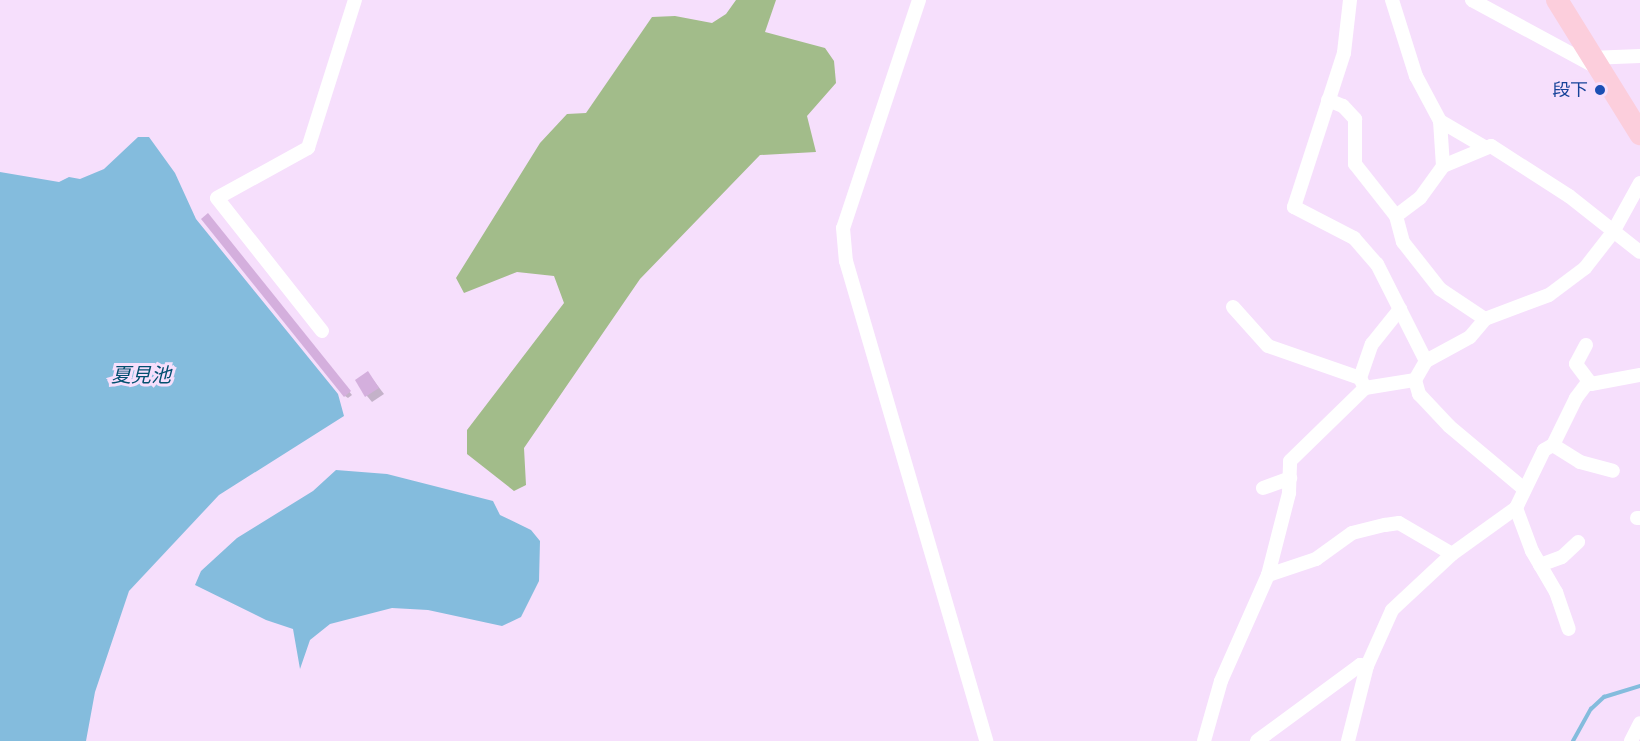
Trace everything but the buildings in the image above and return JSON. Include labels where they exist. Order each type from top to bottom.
[{"type":"main road","points":[[1557,0],[1593,62],[1640,134]]},
{"type":"street","points":[[322,331],[217,198],[308,148],[356,0]]},
{"type":"street","points":[[919,0],[843,228],[846,261],[986,741]]},
{"type":"street","points":[[1350,0],[1344,53],[1294,207],[1354,238],[1377,264],[1426,361]]},
{"type":"street","points":[[1392,0],[1416,76],[1440,121],[1443,166]]},
{"type":"street","points":[[1472,0],[1593,62],[1640,56]]},
{"type":"street","points":[[1328,100],[1343,106],[1355,119],[1355,164],[1396,216],[1403,242],[1440,289],[1485,319]]},
{"type":"street","points":[[1440,121],[1486,148]]},
{"type":"street","points":[[1396,216],[1420,198],[1443,166],[1491,146],[1509,154],[1640,252]]},
{"type":"street","points":[[1523,488],[1449,426],[1419,394],[1415,380],[1426,361],[1470,337],[1485,319],[1550,295],[1585,268],[1613,232],[1640,183]]},
{"type":"street","points":[[1233,307],[1268,346],[1362,383],[1415,380]]},
{"type":"street","points":[[1204,741],[1221,681],[1268,575],[1290,478],[1290,461],[1362,383],[1378,333],[1400,309]]},
{"type":"street","points":[[1586,345],[1576,364],[1589,381]]},
{"type":"street","points":[[1348,741],[1367,666],[1392,610],[1452,554],[1516,508],[1523,488],[1544,450],[1553,445],[1576,398],[1589,381],[1640,375]]},
{"type":"street","points":[[1553,445],[1580,462],[1613,471]]},
{"type":"street","points":[[1263,488],[1290,478]]},
{"type":"street","points":[[1516,508],[1540,565],[1556,592],[1569,629]]},
{"type":"street","points":[[1268,575],[1316,559],[1352,533],[1399,523],[1452,554]]},
{"type":"street","points":[[1540,565],[1562,557],[1578,542]]},
{"type":"street","points":[[1257,741],[1360,665],[1367,666]]},
{"type":"street","points":[[1630,741],[1640,723]]},
{"type":"green space","points":[[736,0],[776,0],[765,32],[825,48],[834,61],[836,83],[807,116],[816,152],[760,155],[640,279],[524,448],[526,485],[514,491],[467,454],[467,430],[564,303],[554,276],[517,272],[464,293],[456,278],[540,143],[567,114],[586,113],[652,17],[675,16],[712,23],[726,14]]},
{"type":"water","name":"夏見池","points":[[138,137],[149,137],[175,173],[196,219],[338,394],[344,416],[219,495],[129,591],[95,692],[86,741],[0,741],[0,172],[59,182],[69,177],[80,179],[104,169]]},
{"type":"water","points":[[336,470],[387,474],[493,501],[500,515],[531,530],[540,541],[539,581],[521,617],[502,626],[428,610],[392,608],[330,624],[310,640],[300,669],[293,629],[266,620],[195,585],[201,571],[237,538],[313,491]]},
{"type":"waterway","points":[[1573,741],[1591,709],[1604,697],[1640,686]]},
{"type":"place","name":"段下","points":[[1600,90]]}]
